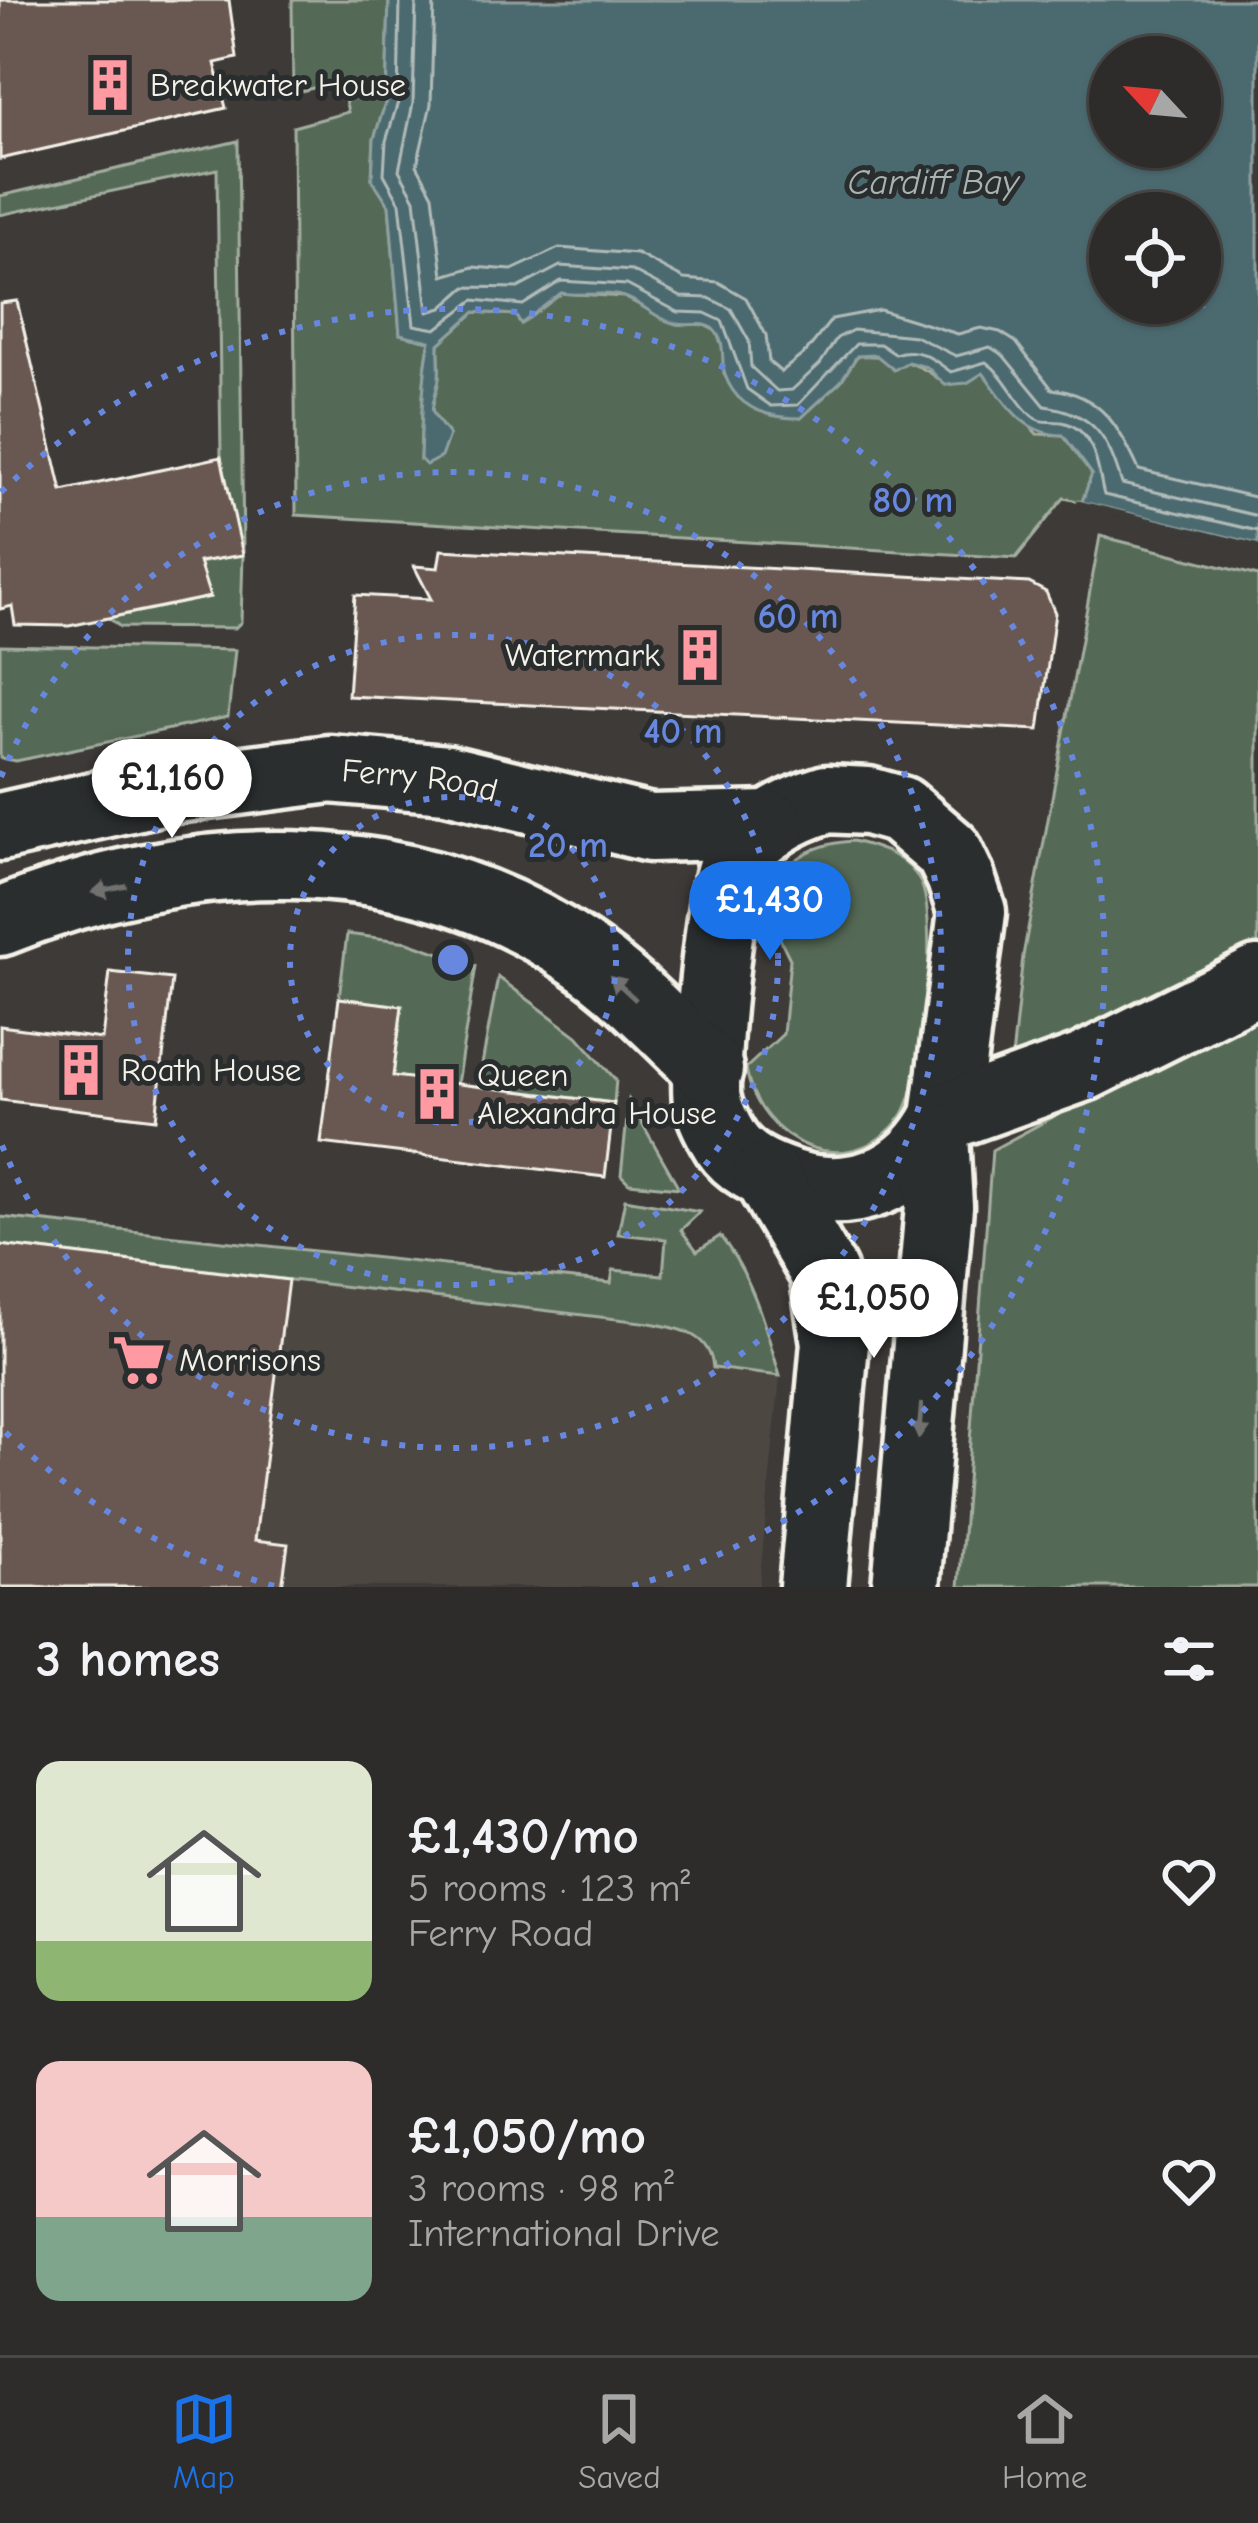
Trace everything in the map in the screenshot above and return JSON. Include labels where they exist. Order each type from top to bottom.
[{"type":"street","name":"Ferry Road","points":[[0,827],[160,791],[330,769],[447,779],[650,828],[771,826]]},
{"type":"street","points":[[906,1587],[939,1205],[940,1127],[972,912],[948,851],[900,810],[868,801],[827,799],[798,807],[771,826],[732,866],[707,1099],[726,1143],[741,1161],[816,1192],[847,1192],[900,1172],[940,1127],[1084,1067],[1258,980]]},
{"type":"street","points":[[0,922],[69,898],[257,862],[308,861],[400,875],[490,903],[579,952],[709,1069]]},
{"type":"street","points":[[766,1175],[824,1273],[835,1343],[813,1587]]},
{"type":"shaded area","points":[[0,1245],[682,1329],[711,1352],[713,1368],[780,1376],[759,1587],[0,1587]]},
{"type":"green space","points":[[292,0],[389,0],[386,101],[374,139],[372,178],[389,205],[400,334],[430,341],[420,459],[449,435],[433,411],[439,344],[475,312],[515,315],[522,323],[562,293],[624,297],[676,324],[702,324],[716,331],[724,350],[724,374],[738,397],[801,418],[841,381],[857,356],[905,361],[946,385],[983,372],[1037,434],[1063,435],[1092,474],[1082,502],[1064,498],[1016,558],[296,515],[293,127],[348,112],[341,81],[293,93]]},
{"type":"green space","points":[[238,141],[243,555],[241,622],[235,628],[120,627],[109,618],[209,597],[199,563],[242,554],[221,457],[217,169],[0,215],[0,196]]},
{"type":"green space","points":[[1100,536],[1258,576],[1258,952],[1020,1064],[1012,1058],[1023,956]]},
{"type":"green space","points":[[0,645],[235,650],[228,717],[16,761],[0,758]]},
{"type":"green space","points":[[853,841],[901,860],[921,883],[928,931],[926,1002],[917,1072],[901,1117],[880,1138],[857,1149],[832,1152],[787,1135],[768,1117],[746,1068],[783,1034],[790,959],[766,910],[771,894],[797,859],[822,847]]},
{"type":"green space","points":[[347,934],[408,942],[476,966],[457,1084],[393,1076],[402,1006],[339,998]]},
{"type":"green space","points":[[498,977],[577,1036],[616,1080],[614,1103],[478,1086]]},
{"type":"green space","points":[[1258,1006],[1258,1587],[959,1587],[992,1150]]},
{"type":"green space","points":[[629,1100],[679,1188],[629,1183],[621,1175]]},
{"type":"green space","points":[[625,1199],[700,1212],[681,1230],[697,1251],[720,1236],[731,1252],[757,1303],[780,1376],[713,1368],[699,1340],[650,1323],[0,1245],[0,1217],[611,1283],[613,1270],[663,1275],[666,1239],[618,1234]]},
{"type":"water","name":"Cardiff Bay","points":[[389,0],[1258,0],[1258,544],[1082,502],[1092,474],[1063,435],[1026,423],[983,373],[967,383],[945,385],[927,367],[908,362],[894,370],[876,355],[857,356],[841,381],[801,418],[778,416],[746,404],[730,387],[718,335],[710,327],[671,322],[611,294],[561,293],[521,324],[515,315],[475,312],[439,344],[433,411],[449,435],[441,457],[426,465],[420,459],[430,341],[400,334],[389,205],[372,179],[374,139],[386,101]]},
{"type":"pier","points":[[1076,500],[1258,544],[1258,550],[1080,507]]},
{"type":"building","name":"Breakwater House","points":[[0,0],[229,0],[237,58],[215,63],[226,108],[0,159]]},
{"type":"building","points":[[17,301],[62,491],[221,457],[243,555],[199,562],[210,597],[69,626],[15,625],[12,606],[0,609],[0,303]]},
{"type":"building","name":"Watermark","points":[[441,550],[1029,583],[1046,592],[1055,613],[1039,730],[348,696],[355,595],[431,599],[414,566],[438,568]]},
{"type":"building","name":"Roath House","points":[[110,972],[172,979],[156,1119],[0,1100],[0,1026],[102,1039]]},
{"type":"building","name":"Queen Alexandra House","points":[[339,998],[402,1006],[393,1076],[614,1103],[605,1177],[321,1143]]},
{"type":"building","name":"Morrisons","points":[[0,1245],[288,1280],[255,1540],[288,1544],[282,1587],[0,1587]]},
{"type":"place","name":"Breakwater House","points":[[110,85]]},
{"type":"place","name":"Watermark","points":[[700,655]]},
{"type":"place","name":"Roath House","points":[[81,1070]]},
{"type":"place","name":"Queen Alexandra House","points":[[437,1094]]},
{"type":"place","name":"Morrisons","points":[[139,1360]]}]
